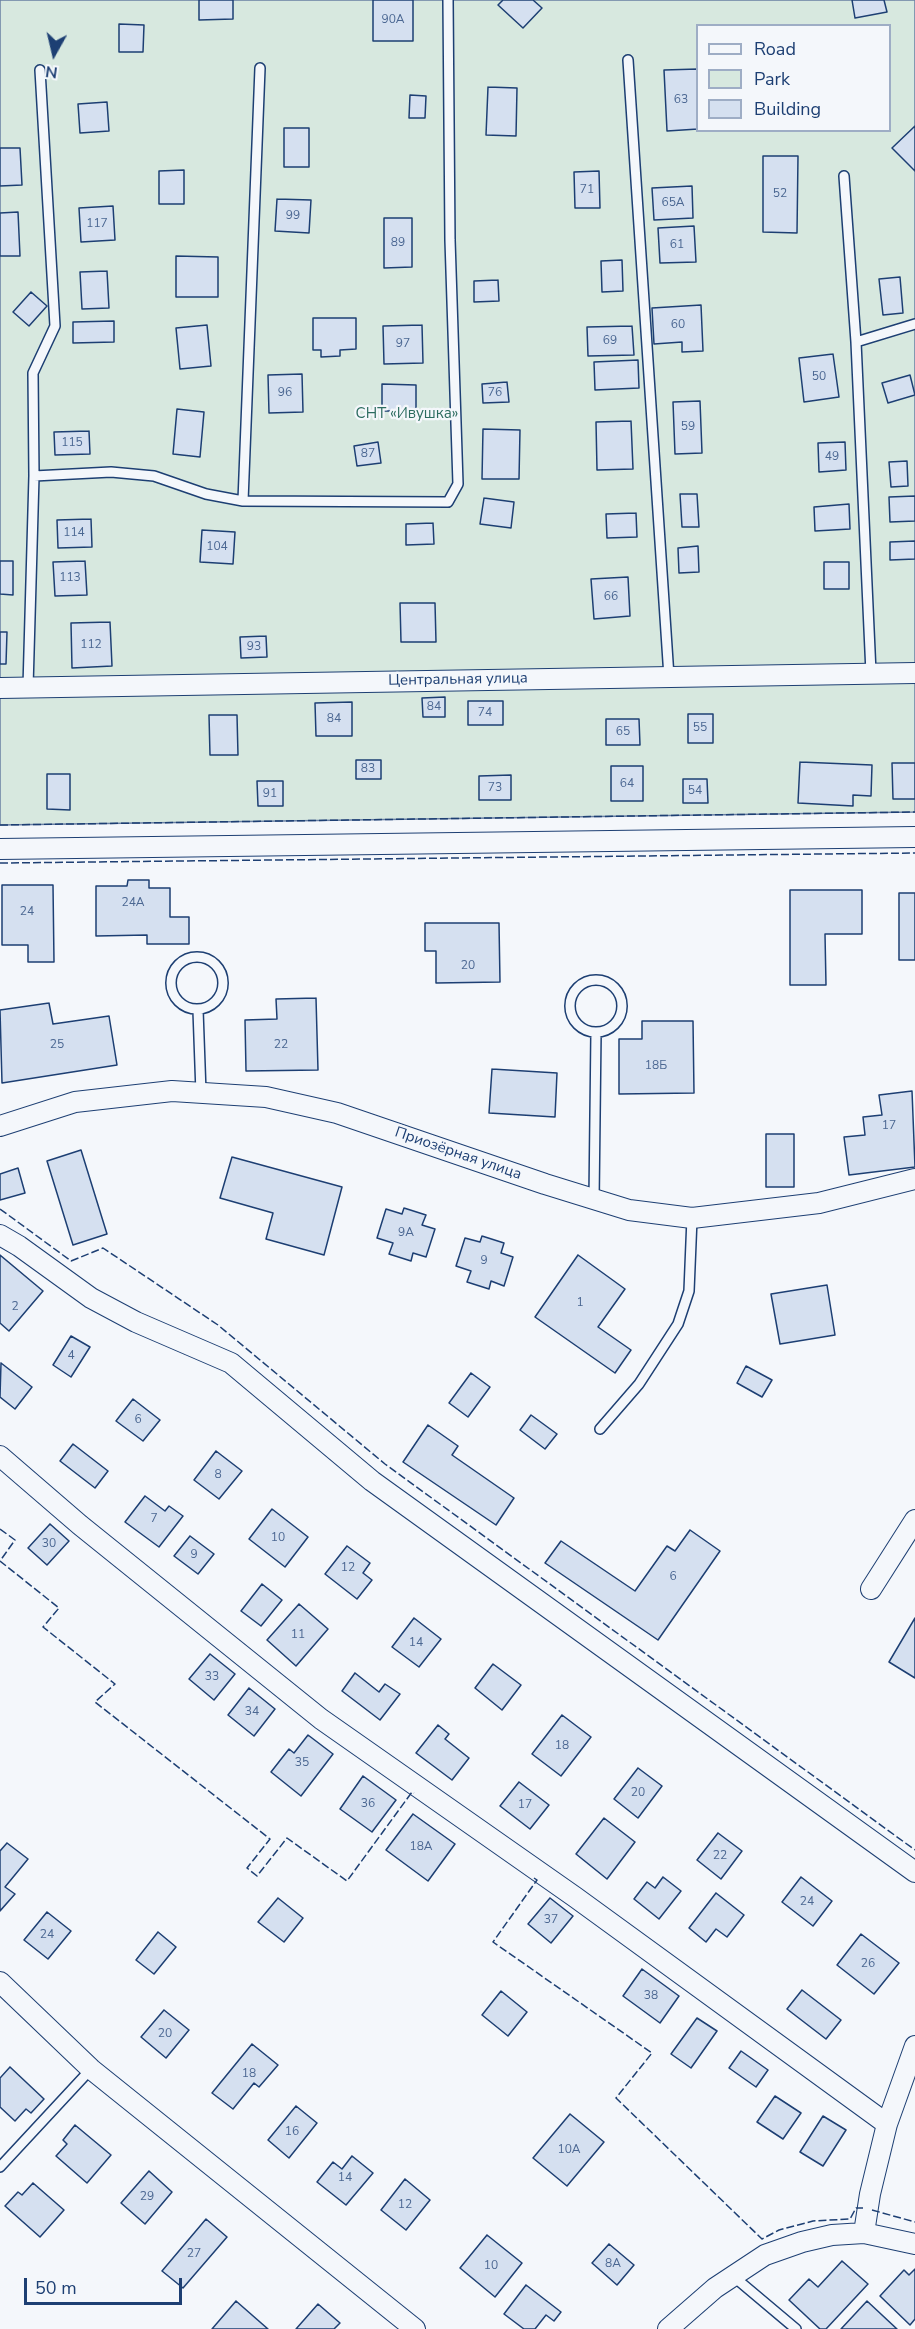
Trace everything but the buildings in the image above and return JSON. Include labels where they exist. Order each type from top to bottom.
[{"type":"street","name":"Центральная улица","points":[[0,688],[915,674]]},
{"type":"street","points":[[0,849],[915,837]]},
{"type":"street","name":"Приозёрная улица","points":[[0,1126],[75,1102],[172,1091],[266,1097],[337,1113],[629,1210],[692,1218],[819,1203],[915,1179]]},
{"type":"street","points":[[0,1235],[91,1298],[136,1322],[231,1363],[372,1481],[915,1872]]},
{"type":"street","points":[[0,1456],[80,1526],[321,1719],[585,1903],[887,2124]]},
{"type":"street","points":[[871,1589],[915,1520]]},
{"type":"street","points":[[0,1982],[91,2068],[415,2329]]},
{"type":"street","points":[[864,2233],[870,2194],[887,2124],[915,2046]]},
{"type":"street","points":[[669,2329],[715,2288],[765,2255],[802,2242],[832,2235],[864,2233],[915,2244]]},
{"type":"lane","points":[[34,476],[111,472],[154,476],[206,494],[243,501],[448,502],[458,484],[450,240],[448,0]]},
{"type":"lane","points":[[628,60],[669,677]]},
{"type":"lane","points":[[243,501],[260,68]]},
{"type":"lane","points":[[28,687],[34,476],[33,373],[55,326],[40,70]]},
{"type":"lane","points":[[844,176],[856,342],[871,673]]},
{"type":"lane","points":[[856,342],[915,324]]},
{"type":"lane","points":[[197,957],[214,963],[224,978],[220,996],[207,1008],[198,1010],[180,1004],[171,988],[171,979],[180,963],[197,957]]},
{"type":"lane","points":[[595,979],[604,981],[618,992],[622,1010],[613,1026],[596,1032],[579,1026],[569,1011],[569,1001],[578,986],[595,979]]},
{"type":"lane","points":[[198,1010],[201,1093]]},
{"type":"lane","points":[[594,1200],[596,1032]]},
{"type":"lane","points":[[600,1429],[639,1384],[678,1324],[689,1291],[692,1218]]},
{"type":"lane","points":[[0,2167],[91,2068]]},
{"type":"lane","points":[[733,2276],[796,2329]]},
{"type":"green space","name":"СНТ «Ивушка»","points":[[0,0],[915,0],[915,812],[0,825]]},
{"type":"fence","points":[[0,825],[915,812]]},
{"type":"fence","points":[[0,863],[915,853]]},
{"type":"fence","points":[[0,1209],[71,1261],[103,1248],[218,1325],[385,1464],[915,1850]]},
{"type":"fence","points":[[0,1529],[15,1540],[0,1561],[59,1608],[43,1627],[115,1684],[95,1702],[270,1839],[247,1868],[257,1876],[287,1838],[347,1881],[412,1792],[414,1793]]},
{"type":"fence","points":[[534,1878],[537,1880],[493,1942],[652,2053],[616,2098],[762,2239],[779,2230],[813,2221],[850,2219],[856,2208],[863,2208]]},
{"type":"fence","points":[[872,2210],[915,2222]]}]
